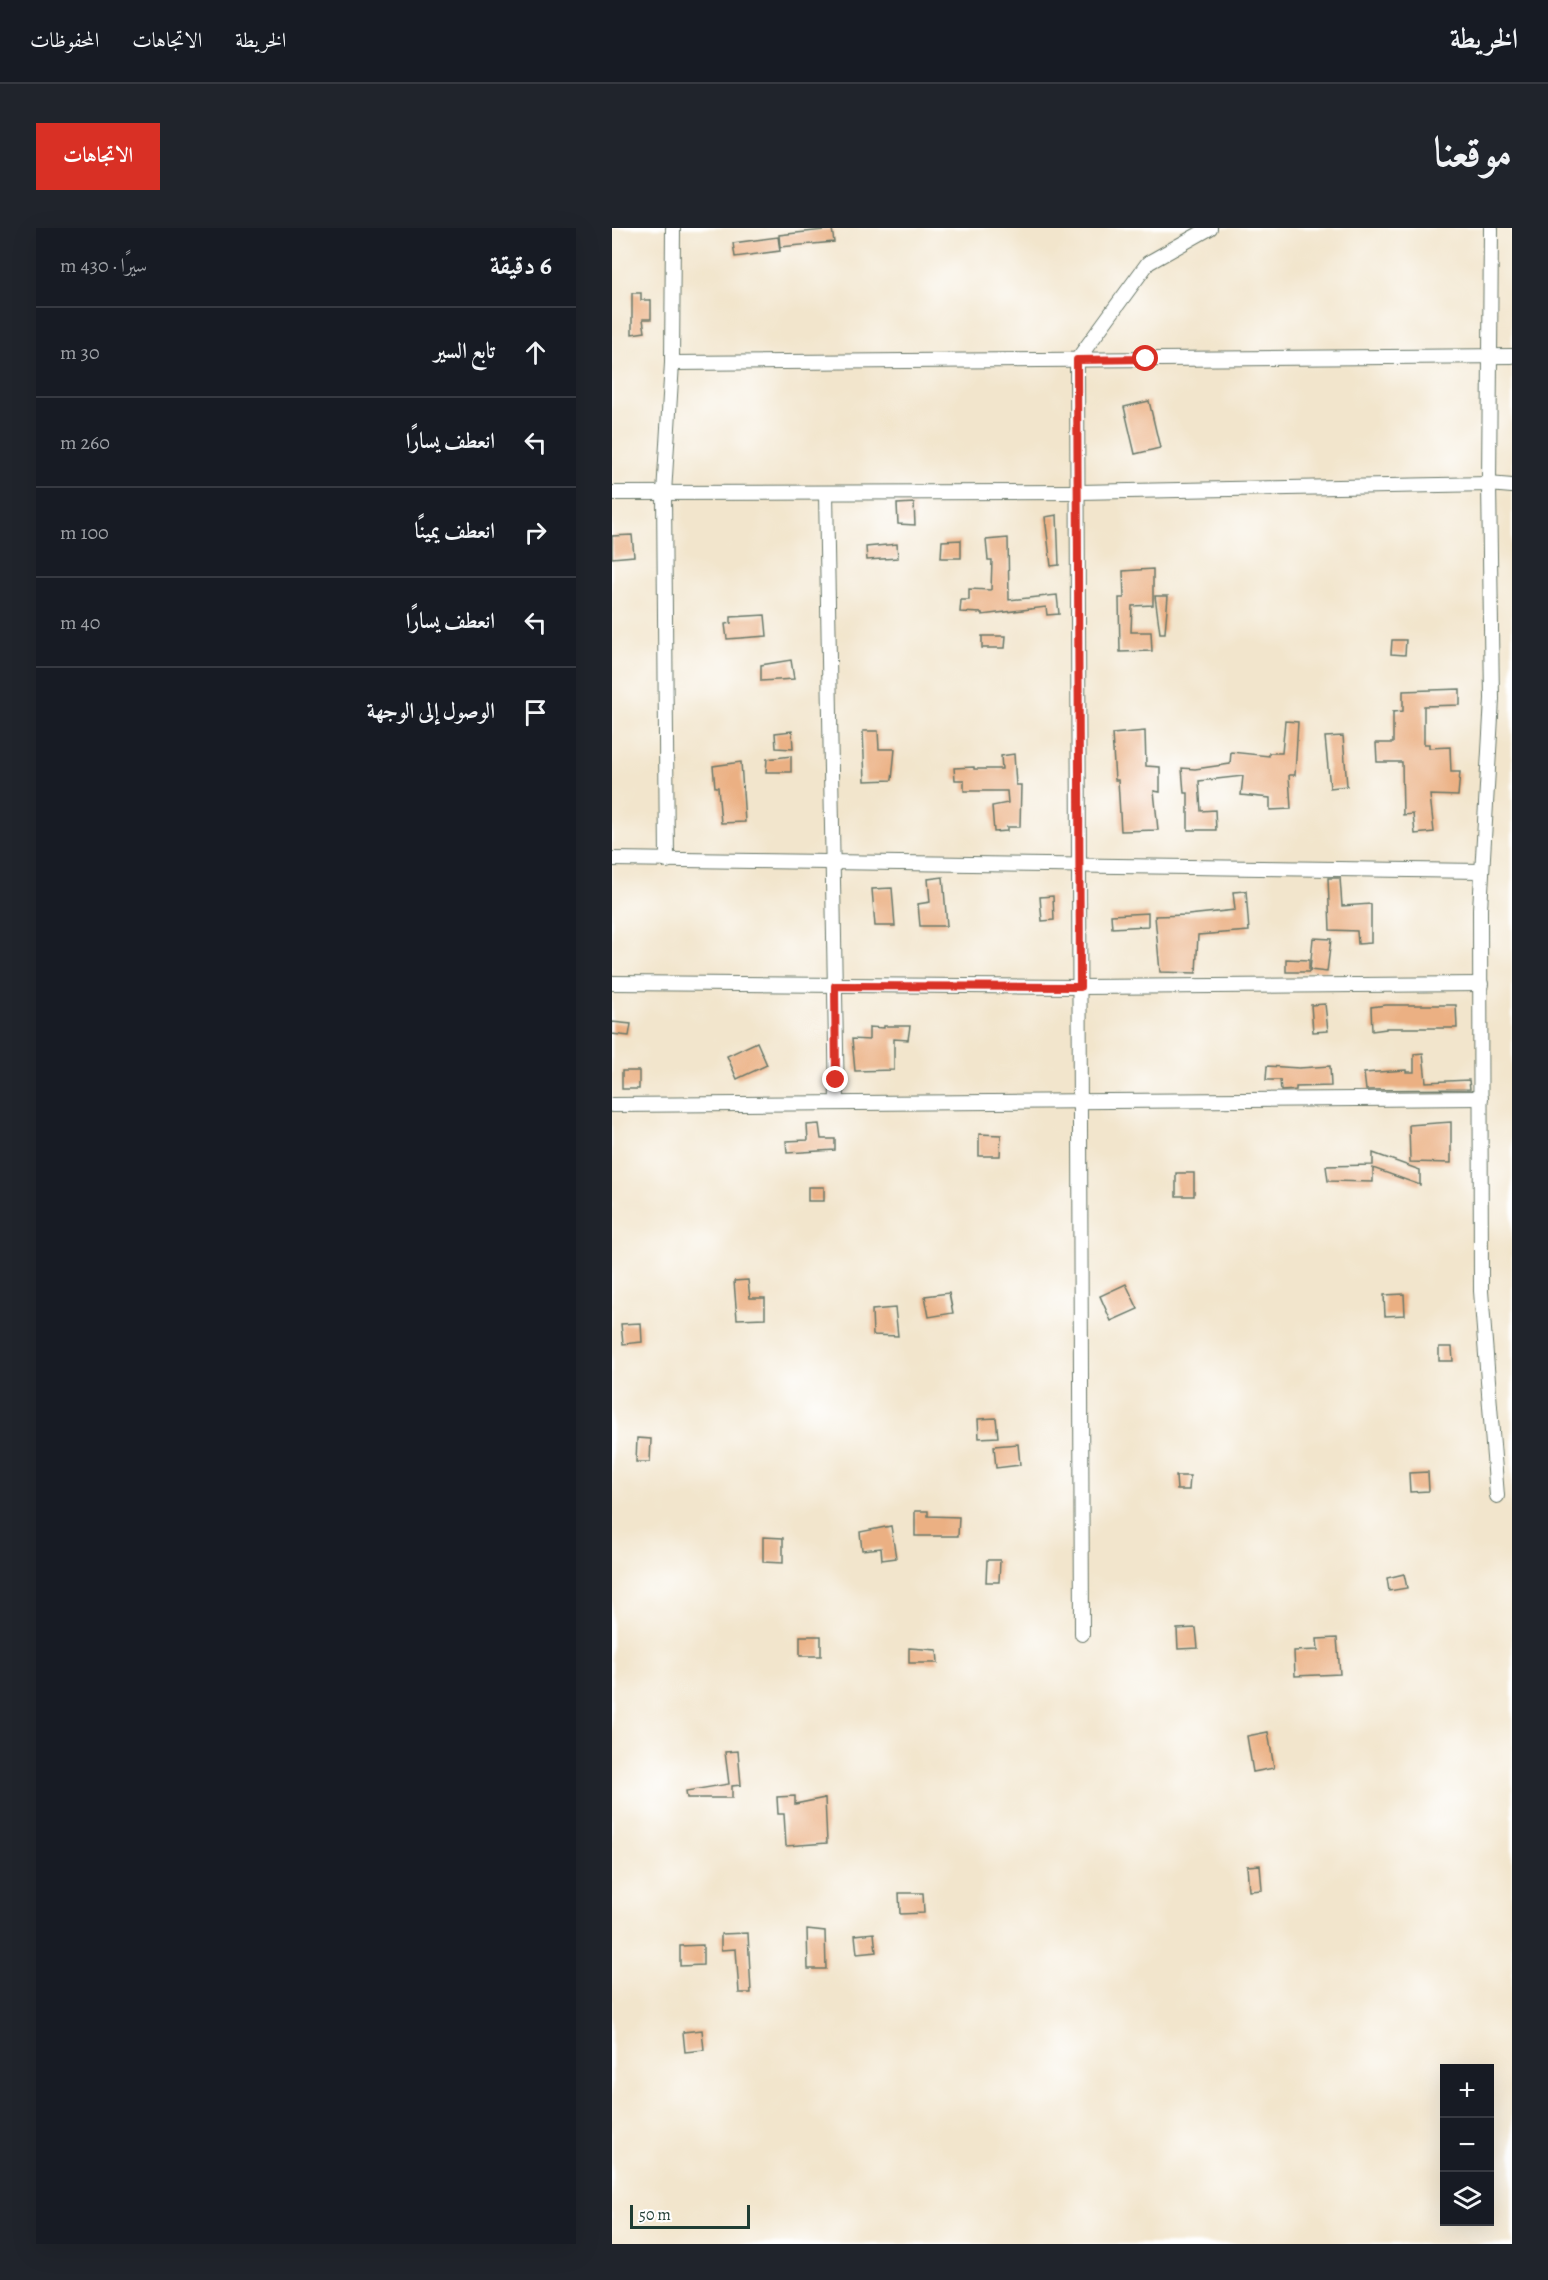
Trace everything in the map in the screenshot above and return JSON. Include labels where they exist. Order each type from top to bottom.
[{"type":"street","points":[[667,861],[664,493],[672,363],[673,228]]},
{"type":"street","points":[[1082,1634],[1077,360],[1148,263],[1210,228]]},
{"type":"street","points":[[1491,228],[1489,484],[1492,699],[1482,871],[1481,1291],[1497,1496]]},
{"type":"street","points":[[672,363],[1512,356]]},
{"type":"street","points":[[612,493],[1079,492],[1489,484],[1512,486]]},
{"type":"street","points":[[826,493],[837,1103]]},
{"type":"street","points":[[612,860],[1482,871]]},
{"type":"street","points":[[612,983],[1080,987],[1481,984]]},
{"type":"street","points":[[612,1105],[1481,1098]]},
{"type":"building","points":[[832,229],[834,242],[780,247],[779,235]]},
{"type":"building","points":[[778,237],[780,251],[735,257],[733,243]]},
{"type":"building","points":[[632,293],[641,293],[641,300],[651,300],[651,319],[643,319],[645,332],[632,334]]},
{"type":"building","points":[[1149,401],[1160,448],[1135,454],[1124,407]]},
{"type":"building","points":[[914,503],[915,525],[898,524],[897,504]]},
{"type":"building","points":[[1057,515],[1059,565],[1051,566],[1045,517]]},
{"type":"building","points":[[632,535],[634,556],[612,558],[612,536]]},
{"type":"building","points":[[1008,538],[1009,600],[1057,595],[1059,614],[1047,615],[1046,607],[982,615],[982,613],[960,612],[961,600],[969,600],[969,589],[991,590],[992,560],[988,560],[986,540]]},
{"type":"building","points":[[961,540],[961,558],[941,558],[942,541]]},
{"type":"building","points":[[897,544],[898,558],[867,560],[866,547]]},
{"type":"building","points":[[1153,569],[1153,605],[1132,606],[1131,632],[1151,632],[1152,651],[1120,652],[1119,598],[1124,598],[1123,571]]},
{"type":"building","points":[[1155,596],[1168,596],[1165,633],[1160,633]]},
{"type":"building","points":[[765,615],[767,636],[727,639],[725,624],[731,623],[731,617]]},
{"type":"building","points":[[982,636],[1006,636],[1005,648],[982,648]]},
{"type":"building","points":[[1392,640],[1406,640],[1405,655],[1391,654]]},
{"type":"building","points":[[791,660],[794,679],[761,681],[761,665]]},
{"type":"building","points":[[1460,689],[1460,705],[1424,706],[1424,744],[1429,744],[1429,748],[1450,747],[1451,772],[1460,772],[1458,796],[1430,795],[1434,832],[1415,834],[1413,814],[1403,815],[1402,762],[1377,762],[1376,743],[1393,743],[1393,712],[1403,711],[1403,691]]},
{"type":"building","points":[[1285,721],[1298,722],[1295,775],[1289,775],[1291,809],[1270,810],[1270,798],[1241,795],[1243,776],[1199,781],[1201,811],[1215,810],[1216,830],[1188,830],[1188,793],[1184,793],[1182,768],[1195,769],[1230,764],[1231,752],[1269,756],[1269,753],[1282,753]]},
{"type":"building","points":[[792,731],[793,749],[776,748],[775,733]]},
{"type":"building","points":[[863,731],[878,731],[879,749],[895,749],[892,780],[865,781]]},
{"type":"building","points":[[1145,731],[1146,766],[1160,767],[1160,792],[1154,791],[1158,830],[1121,831],[1112,734]]},
{"type":"building","points":[[1343,736],[1347,786],[1330,788],[1325,737]]},
{"type":"building","points":[[1014,754],[1016,785],[1021,785],[1020,827],[1007,827],[1007,831],[994,832],[992,806],[1008,803],[1007,791],[964,791],[964,780],[955,780],[954,768],[1002,769],[1001,756]]},
{"type":"building","points":[[791,756],[791,772],[766,772],[767,759]]},
{"type":"building","points":[[741,762],[745,822],[721,823],[718,787],[715,787],[713,766]]},
{"type":"building","points":[[943,877],[947,926],[920,926],[918,904],[930,902],[928,879]]},
{"type":"building","points":[[1328,878],[1340,878],[1342,906],[1371,904],[1371,943],[1358,944],[1357,931],[1330,930]]},
{"type":"building","points":[[892,888],[895,926],[875,926],[872,889]]},
{"type":"building","points":[[1246,891],[1249,931],[1198,935],[1196,973],[1160,972],[1155,916],[1235,910],[1233,892]]},
{"type":"building","points":[[1053,896],[1054,920],[1042,921],[1040,897]]},
{"type":"building","points":[[1148,913],[1148,926],[1112,928],[1111,915]]},
{"type":"building","points":[[1313,938],[1331,939],[1327,972],[1310,970]]},
{"type":"building","points":[[1286,959],[1309,960],[1309,972],[1286,972]]},
{"type":"building","points":[[1325,1004],[1328,1031],[1313,1032],[1311,1005]]},
{"type":"building","points":[[1456,1005],[1457,1028],[1386,1028],[1372,1031],[1371,1007]]},
{"type":"building","points":[[612,1022],[631,1024],[629,1036],[612,1034]]},
{"type":"building","points":[[884,1026],[910,1026],[908,1040],[894,1039],[894,1070],[855,1071],[852,1039],[869,1040],[869,1027],[884,1028]]},
{"type":"building","points":[[757,1042],[767,1065],[737,1079],[727,1056]]},
{"type":"building","points":[[1423,1053],[1426,1082],[1469,1080],[1470,1089],[1366,1090],[1364,1073],[1406,1070],[1406,1072],[1414,1072],[1414,1054]]},
{"type":"building","points":[[1267,1066],[1299,1068],[1330,1066],[1331,1086],[1296,1087],[1296,1090],[1281,1091],[1280,1080],[1266,1080]]},
{"type":"building","points":[[622,1071],[639,1071],[639,1089],[622,1089]]},
{"type":"building","points":[[1451,1122],[1451,1163],[1410,1162],[1409,1125]]},
{"type":"building","points":[[819,1124],[821,1139],[835,1139],[835,1150],[787,1153],[786,1141],[808,1140],[807,1125]]},
{"type":"building","points":[[979,1134],[1001,1135],[1000,1156],[979,1156]]},
{"type":"building","points":[[1373,1153],[1420,1170],[1420,1185],[1373,1168],[1373,1182],[1328,1181],[1326,1166],[1373,1165]]},
{"type":"building","points":[[1176,1173],[1194,1173],[1194,1196],[1176,1196]]},
{"type":"building","points":[[808,1187],[824,1187],[824,1201],[808,1201]]},
{"type":"building","points":[[748,1280],[750,1298],[765,1298],[765,1318],[737,1319],[734,1281]]},
{"type":"building","points":[[1126,1284],[1138,1309],[1111,1321],[1100,1296]]},
{"type":"building","points":[[949,1293],[953,1313],[929,1317],[925,1296]]},
{"type":"building","points":[[1404,1294],[1405,1315],[1385,1316],[1384,1295]]},
{"type":"building","points":[[895,1308],[898,1336],[873,1335],[872,1310]]},
{"type":"building","points":[[641,1323],[642,1342],[623,1344],[621,1324]]},
{"type":"building","points":[[1439,1347],[1452,1347],[1453,1361],[1439,1361]]},
{"type":"building","points":[[996,1418],[998,1437],[979,1438],[978,1419]]},
{"type":"building","points":[[637,1438],[651,1439],[650,1462],[636,1462]]},
{"type":"building","points":[[1018,1444],[1020,1465],[996,1468],[994,1446]]},
{"type":"building","points":[[1428,1472],[1429,1491],[1410,1492],[1409,1473]]},
{"type":"building","points":[[1176,1476],[1190,1476],[1189,1490],[1177,1490]]},
{"type":"building","points":[[915,1511],[928,1511],[928,1516],[959,1517],[958,1536],[915,1536]]},
{"type":"building","points":[[891,1526],[896,1558],[882,1560],[881,1548],[862,1550],[860,1532]]},
{"type":"building","points":[[763,1537],[783,1538],[783,1563],[763,1562]]},
{"type":"building","points":[[987,1560],[1000,1560],[999,1582],[986,1582]]},
{"type":"building","points":[[1404,1574],[1407,1588],[1389,1591],[1387,1578]]},
{"type":"building","points":[[1196,1628],[1198,1648],[1178,1649],[1177,1629]]},
{"type":"building","points":[[800,1636],[821,1636],[821,1656],[800,1656]]},
{"type":"building","points":[[1337,1638],[1340,1674],[1295,1676],[1294,1651],[1318,1650],[1317,1639]]},
{"type":"building","points":[[909,1648],[937,1650],[938,1663],[909,1663]]},
{"type":"building","points":[[1268,1732],[1274,1768],[1253,1772],[1247,1736]]},
{"type":"building","points":[[738,1751],[741,1785],[732,1786],[732,1798],[687,1798],[686,1791],[729,1784],[725,1752]]},
{"type":"building","points":[[795,1796],[795,1804],[825,1798],[827,1843],[786,1846],[784,1814],[778,1814],[777,1797]]},
{"type":"building","points":[[1260,1865],[1262,1890],[1249,1891],[1247,1866]]},
{"type":"building","points":[[899,1893],[923,1893],[924,1913],[900,1914]]},
{"type":"building","points":[[807,1929],[825,1931],[826,1969],[808,1969]]},
{"type":"building","points":[[748,1933],[751,1993],[739,1993],[736,1949],[721,1950],[721,1934]]},
{"type":"building","points":[[874,1933],[876,1952],[857,1954],[855,1935]]},
{"type":"building","points":[[703,1945],[703,1965],[680,1966],[680,1946]]},
{"type":"building","points":[[702,2030],[704,2050],[685,2052],[683,2032]]},
{"type":"route","points":[[836,1080],[835,986],[1080,987],[1077,360],[1146,359]]}]
